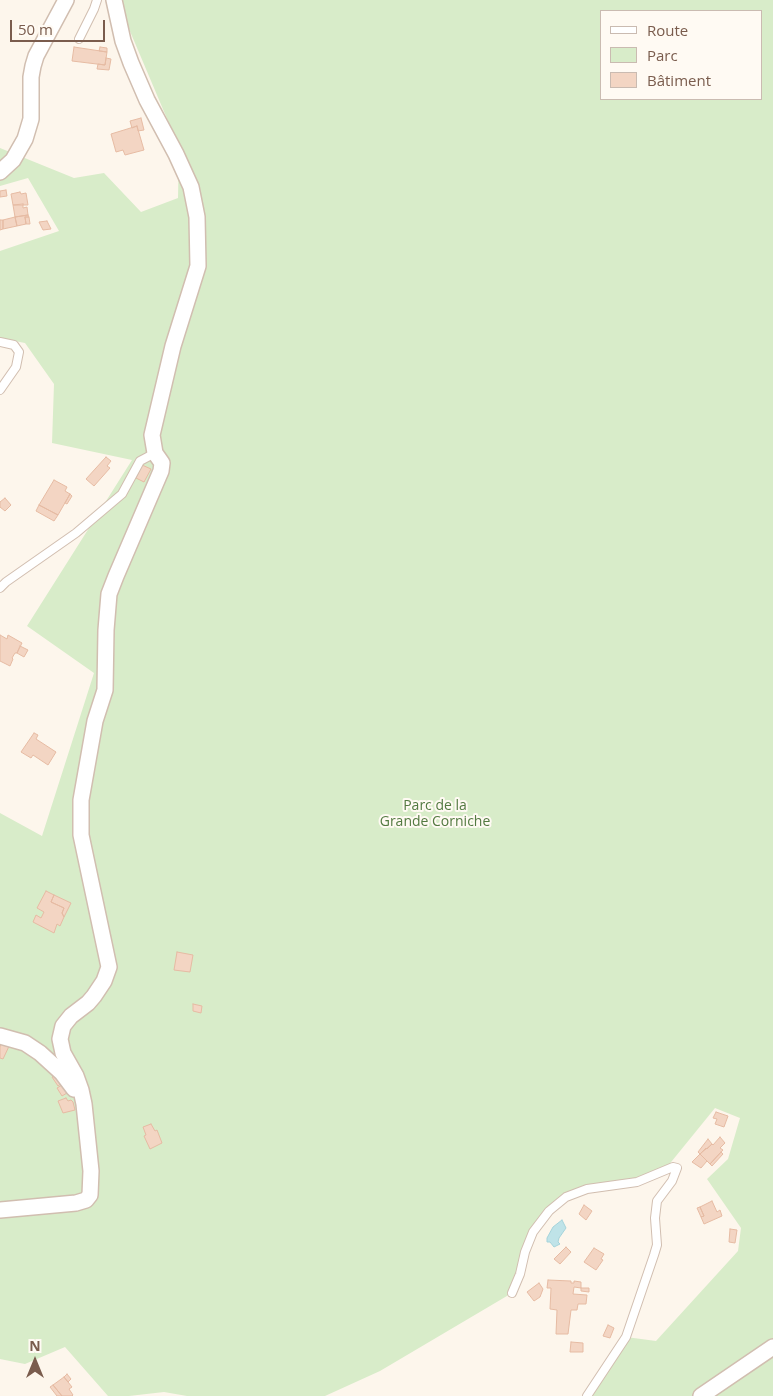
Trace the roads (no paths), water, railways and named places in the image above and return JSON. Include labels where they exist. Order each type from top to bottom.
[{"type":"street","points":[[0,172],[13,160],[25,139],[30,119],[33,66],[36,56],[66,0]]},
{"type":"street","points":[[0,1210],[76,1203],[86,1200],[90,1195],[91,1171],[87,1126],[81,1090],[60,1047],[60,1032],[67,1020],[88,1003],[98,991],[107,976],[109,962],[81,835],[81,800],[95,721],[105,690],[109,594],[162,471],[162,463],[152,446],[152,435],[172,346],[198,266],[197,217],[191,187],[176,154],[147,100],[131,63],[123,41],[114,0]]},
{"type":"street","points":[[0,1036],[25,1043],[40,1052],[62,1073],[76,1091],[81,1090]]},
{"type":"street","points":[[701,1396],[773,1347]]},
{"type":"lane","points":[[79,39],[94,10],[96,0]]},
{"type":"lane","points":[[0,342],[14,345],[19,352],[16,366],[0,390]]},
{"type":"lane","points":[[0,588],[76,533],[122,494],[140,461],[155,453]]},
{"type":"lane","points":[[512,1293],[533,1232],[549,1211],[566,1197],[587,1189],[638,1182],[673,1167],[677,1168],[672,1181],[657,1201],[655,1250],[626,1337],[587,1396]]},
{"type":"water","points":[[562,1220],[566,1228],[559,1238],[558,1242],[560,1244],[554,1247],[550,1242],[547,1242],[547,1238],[553,1227]]},
{"type":"park label","name":"Parc de la Grande Corniche","points":[[435,814]]}]
